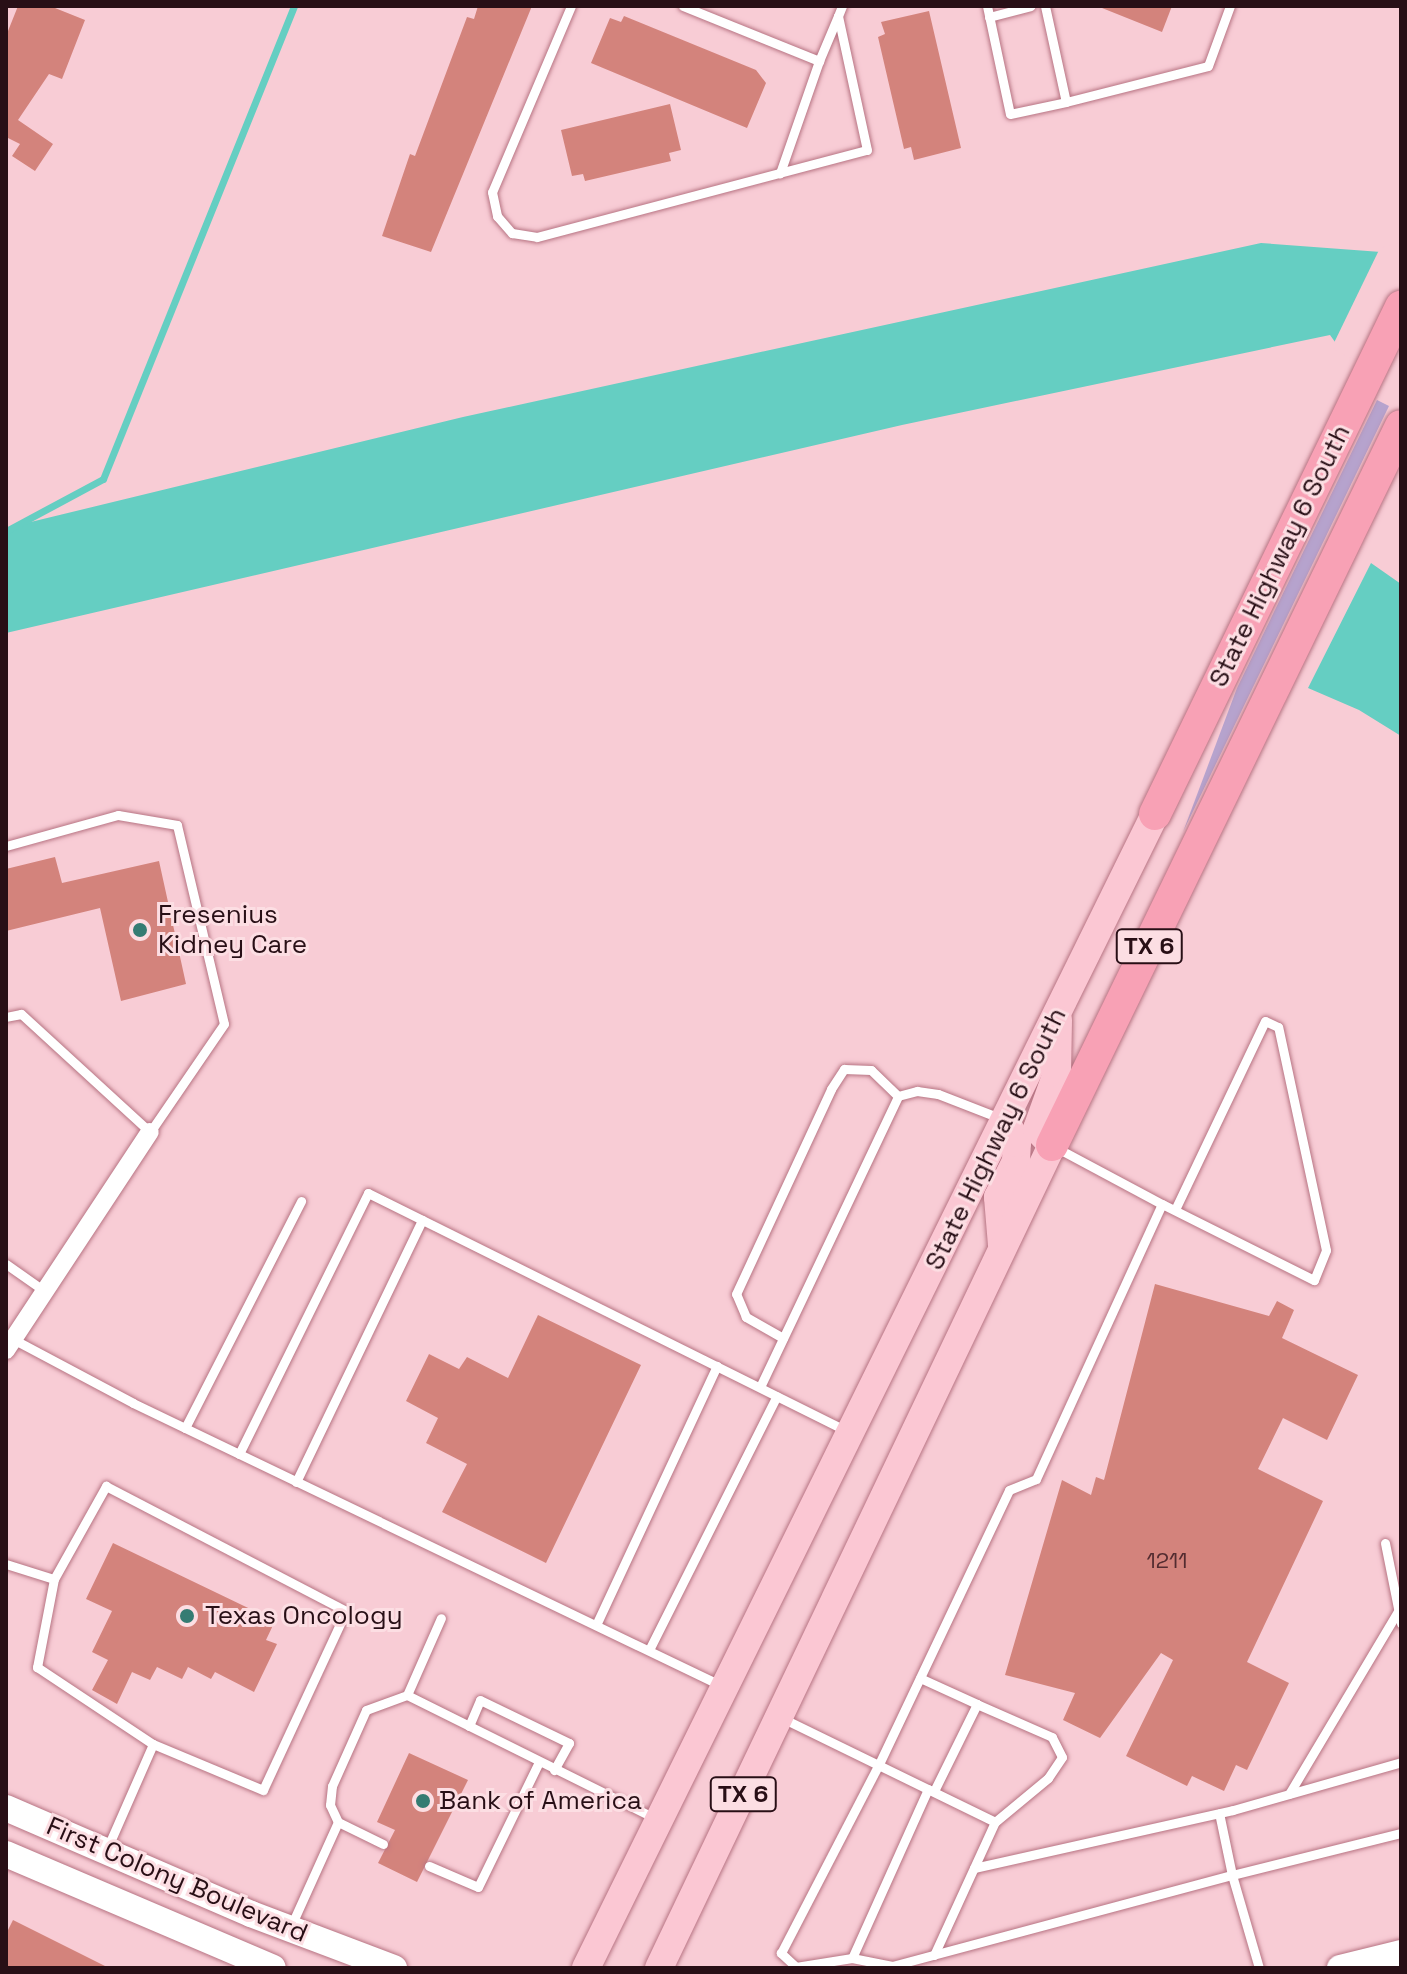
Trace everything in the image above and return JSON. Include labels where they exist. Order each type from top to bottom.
[{"type":"highway","name":"State Highway 6 South","points":[[1155,814],[1401,307]]},
{"type":"highway","name":"State Highway 6 South","points":[[1052,1145],[1401,426]]},
{"type":"main road","name":"State Highway 6 South","points":[[586,1968],[1155,814]]},
{"type":"main road","points":[[1052,1145],[1037,1129],[1057,1073],[1058,1012]]},
{"type":"main road","points":[[1002,1248],[998,1197],[1016,1161],[1017,1143],[1006,1121]]},
{"type":"main road","name":"State Highway 6 South","points":[[659,1968],[1052,1145]]},
{"type":"main road","name":"First Colony Boulevard","points":[[6,1808],[290,1929],[394,1968]]},
{"type":"main road","name":"First Colony Boulevard","points":[[6,1854],[273,1968]]},
{"type":"main road","points":[[1340,1968],[1401,1953]]},
{"type":"street","points":[[8,1341],[150,1132]]},
{"type":"lane","points":[[571,6],[492,192],[497,216],[512,233],[537,237],[867,150],[840,11]]},
{"type":"lane","points":[[683,6],[819,61]]},
{"type":"lane","points":[[1031,6],[988,11],[1010,114],[1208,66],[1230,6]]},
{"type":"lane","points":[[1045,6],[1066,102]]},
{"type":"lane","points":[[780,173],[840,11]]},
{"type":"lane","points":[[6,846],[118,815],[177,825],[224,1024],[150,1132],[21,1014],[6,1017]]},
{"type":"lane","points":[[1052,1145],[1162,1204],[1314,1280],[1326,1250],[1278,1027],[1265,1021],[1175,1210]]},
{"type":"lane","points":[[783,1338],[746,1317],[736,1294],[831,1089],[844,1069],[871,1070],[898,1096]]},
{"type":"lane","points":[[760,1387],[898,1096],[917,1091],[938,1094],[1006,1121]]},
{"type":"lane","points":[[239,1454],[368,1193],[852,1433]]},
{"type":"lane","points":[[185,1428],[301,1201]]},
{"type":"lane","points":[[1162,1204],[1036,1479],[1009,1490],[879,1764],[781,1953],[796,1967],[852,1958],[892,1966],[1401,1833]]},
{"type":"lane","points":[[296,1482],[422,1220]]},
{"type":"lane","points":[[6,1264],[43,1290]]},
{"type":"lane","points":[[8,1341],[723,1687]]},
{"type":"lane","points":[[596,1625],[717,1366]]},
{"type":"lane","points":[[649,1650],[777,1396]]},
{"type":"lane","points":[[106,1486],[346,1611],[263,1790],[153,1744],[37,1667],[54,1579],[106,1486]]},
{"type":"lane","points":[[1385,1543],[1401,1623]]},
{"type":"lane","points":[[6,1564],[54,1579]]},
{"type":"lane","points":[[1289,1794],[1398,1611]]},
{"type":"lane","points":[[383,1844],[338,1822],[330,1805],[332,1786],[366,1710],[407,1695],[441,1618]]},
{"type":"lane","points":[[920,1678],[1052,1737],[1062,1757],[1048,1778],[995,1822],[934,1955]]},
{"type":"lane","points":[[407,1695],[658,1819]]},
{"type":"lane","points":[[469,1726],[480,1700],[569,1743],[554,1770]]},
{"type":"lane","points":[[852,1958],[931,1790],[977,1704]]},
{"type":"lane","points":[[780,1718],[995,1822]]},
{"type":"lane","points":[[105,1851],[153,1744]]},
{"type":"lane","points":[[429,1866],[478,1887],[539,1762]]},
{"type":"lane","points":[[974,1868],[1219,1813],[1401,1762]]},
{"type":"lane","points":[[1219,1813],[1232,1875],[1259,1968]]},
{"type":"lane","points":[[290,1929],[338,1822]]},
{"type":"shaded area","points":[[1377,400],[1389,406],[1183,832],[1237,688]]},
{"type":"water","points":[[1261,243],[1381,252],[1340,349],[1330,335],[902,425],[6,633],[6,528],[463,417]]},
{"type":"water","points":[[1371,563],[1401,584],[1401,736],[1359,710],[1308,688]]},
{"type":"pier","points":[[1401,242],[1401,354],[1351,358],[1338,352],[1332,347],[1380,248]]},
{"type":"building","points":[[18,6],[50,6],[85,20],[62,79],[49,74],[18,120],[53,144],[35,171],[12,156],[20,144],[6,137],[6,36]]},
{"type":"building","points":[[478,6],[532,6],[431,252],[382,236],[410,154],[415,156],[467,17],[474,19]]},
{"type":"building","points":[[1097,6],[1172,6],[1162,32]]},
{"type":"building","points":[[929,11],[961,148],[914,160],[911,147],[904,149],[878,37],[885,34],[881,22]]},
{"type":"building","points":[[624,16],[756,70],[766,83],[747,128],[591,63],[610,18],[621,22]]},
{"type":"building","points":[[670,104],[681,150],[669,153],[671,161],[585,181],[583,174],[572,176],[561,130]]},
{"type":"building","name":"Fresenius Kidney Care","points":[[55,857],[62,883],[159,861],[186,984],[121,1001],[100,908],[6,931],[6,869]]},
{"type":"building","points":[[1155,1284],[1269,1316],[1277,1301],[1294,1310],[1282,1338],[1358,1375],[1327,1440],[1283,1418],[1258,1469],[1323,1501],[1247,1662],[1289,1683],[1247,1770],[1236,1765],[1224,1791],[1192,1776],[1187,1786],[1126,1756],[1173,1660],[1161,1653],[1100,1738],[1063,1720],[1075,1693],[1005,1675],[1062,1480],[1091,1495],[1096,1477],[1104,1480]]},
{"type":"building","points":[[538,1315],[641,1365],[546,1563],[442,1512],[467,1464],[426,1443],[438,1418],[406,1401],[429,1354],[459,1369],[467,1357],[508,1378]]},
{"type":"building","name":"Texas Oncology","points":[[113,1543],[275,1621],[266,1640],[277,1644],[254,1692],[215,1672],[211,1679],[188,1667],[182,1679],[157,1667],[150,1680],[132,1672],[117,1704],[92,1690],[108,1660],[92,1652],[112,1611],[86,1599]]},
{"type":"building","name":"Bank of America","points":[[409,1753],[468,1780],[417,1882],[378,1863],[395,1830],[377,1822]]},
{"type":"building","points":[[13,1920],[109,1968],[6,1968],[6,1934]]},
{"type":"waterway","points":[[6,531],[103,479],[294,6]]},
{"type":"place","name":"Fresenius Kidney Care","points":[[140,930]]},
{"type":"place","name":"Texas Oncology","points":[[187,1616]]},
{"type":"place","name":"Bank of America","points":[[423,1801]]}]
